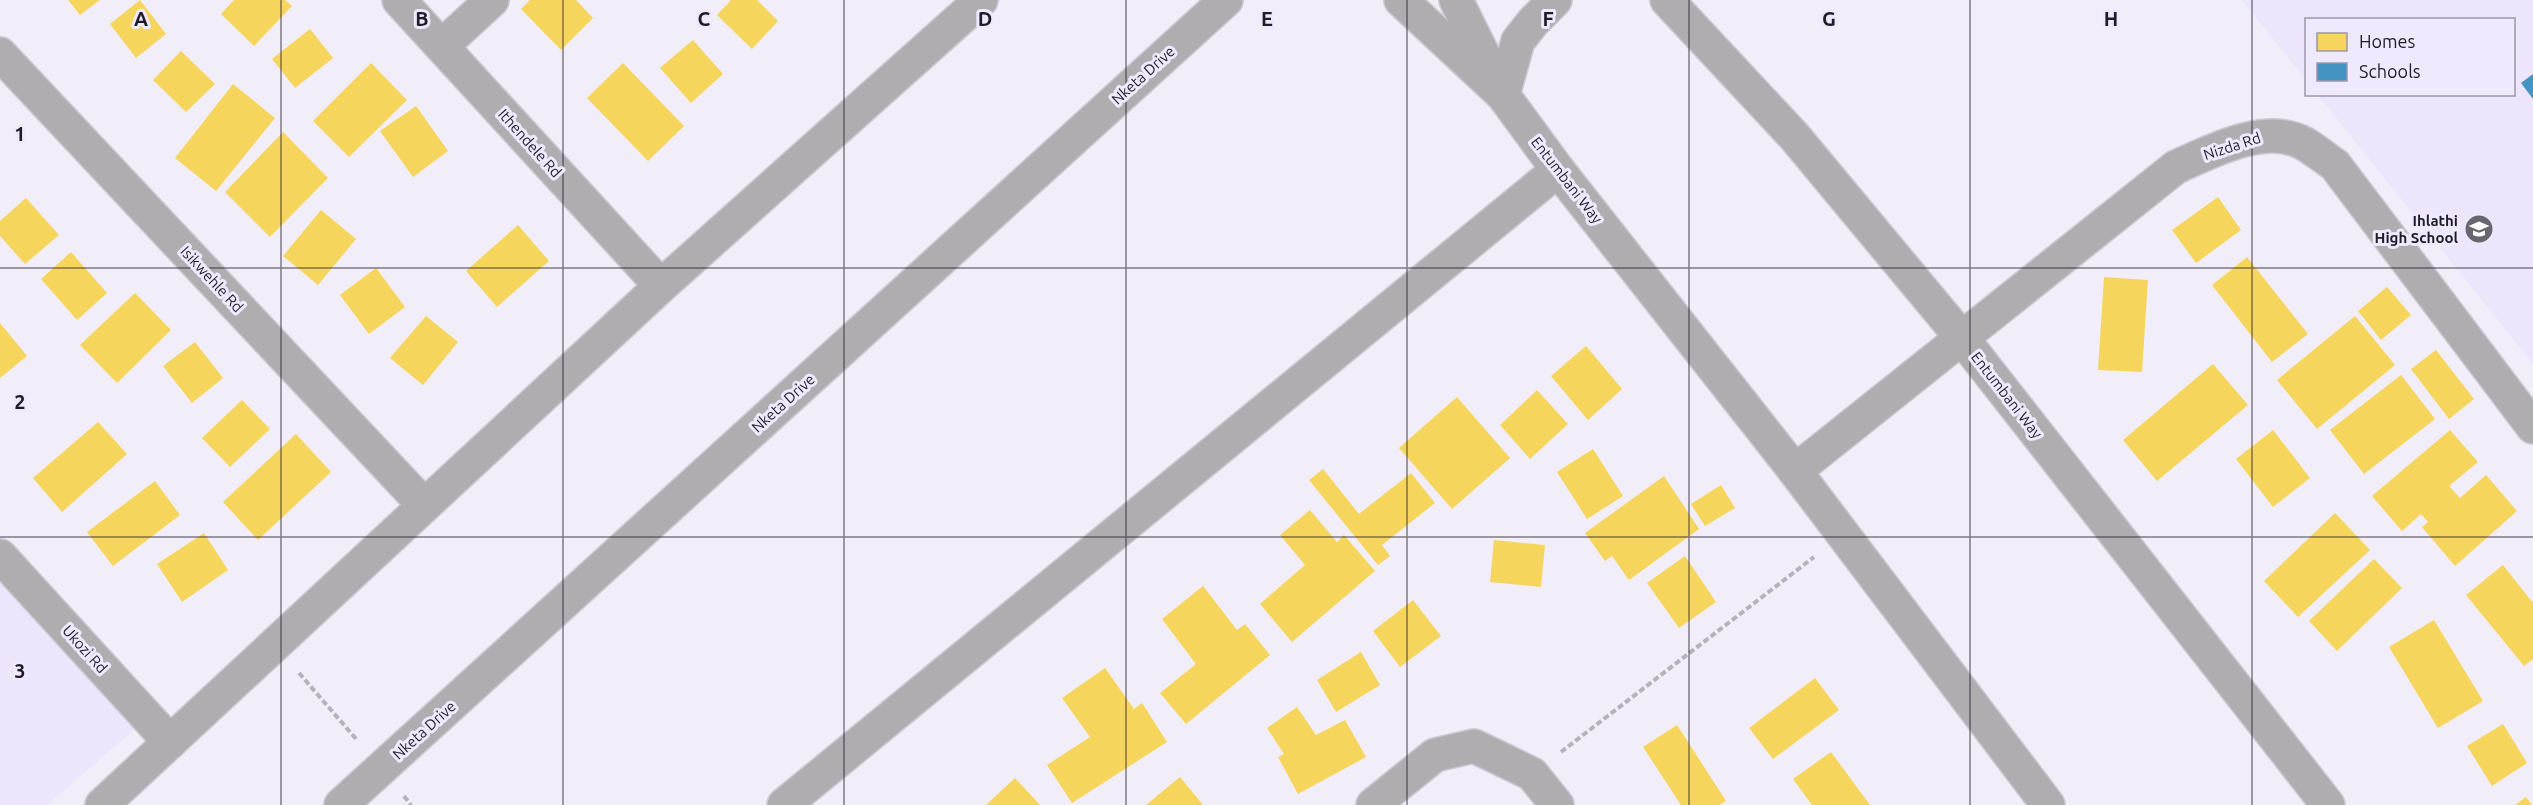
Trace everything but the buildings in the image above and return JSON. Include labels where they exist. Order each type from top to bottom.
[{"type":"street","name":"Ithendele Rd","points":[[399,0],[661,286]]},
{"type":"street","points":[[442,46],[492,0]]},
{"type":"street","points":[[102,805],[661,286],[981,0]]},
{"type":"street","name":"Nketa Drive","points":[[340,805],[1226,0]]},
{"type":"street","points":[[1401,0],[1503,95],[1518,41],[1555,0]]},
{"type":"street","name":"Entumbani Way","points":[[1456,0],[1503,95],[1558,170],[1795,471],[2048,805]]},
{"type":"street","name":"Entumbani Way","points":[[1667,0],[1794,136],[1962,338],[2328,805]]},
{"type":"street","name":"Isikwehle Rd","points":[[0,54],[423,505]]},
{"type":"street","name":"Nizda Rd","points":[[1795,471],[2176,167],[2220,147],[2265,135],[2303,142],[2335,165],[2533,427]]},
{"type":"street","points":[[784,805],[1558,170]]},
{"type":"street","name":"Ukozi Rd","points":[[0,556],[170,742]]},
{"type":"street","points":[[1372,805],[1435,755],[1474,746],[1532,774],[1557,805]]},
{"type":"path","points":[[1532,774],[1842,535]]},
{"type":"path","points":[[275,644],[411,805]]},
{"type":"shaded area","name":"Ihlathi High School","points":[[2242,0],[2533,0],[2533,364],[2319,96],[2515,96],[2515,18],[2305,18],[2305,79]]},
{"type":"shaded area","points":[[0,579],[137,727],[47,805],[0,805]]},
{"type":"place","name":"Ihlathi High School","points":[[2479,229]]}]
